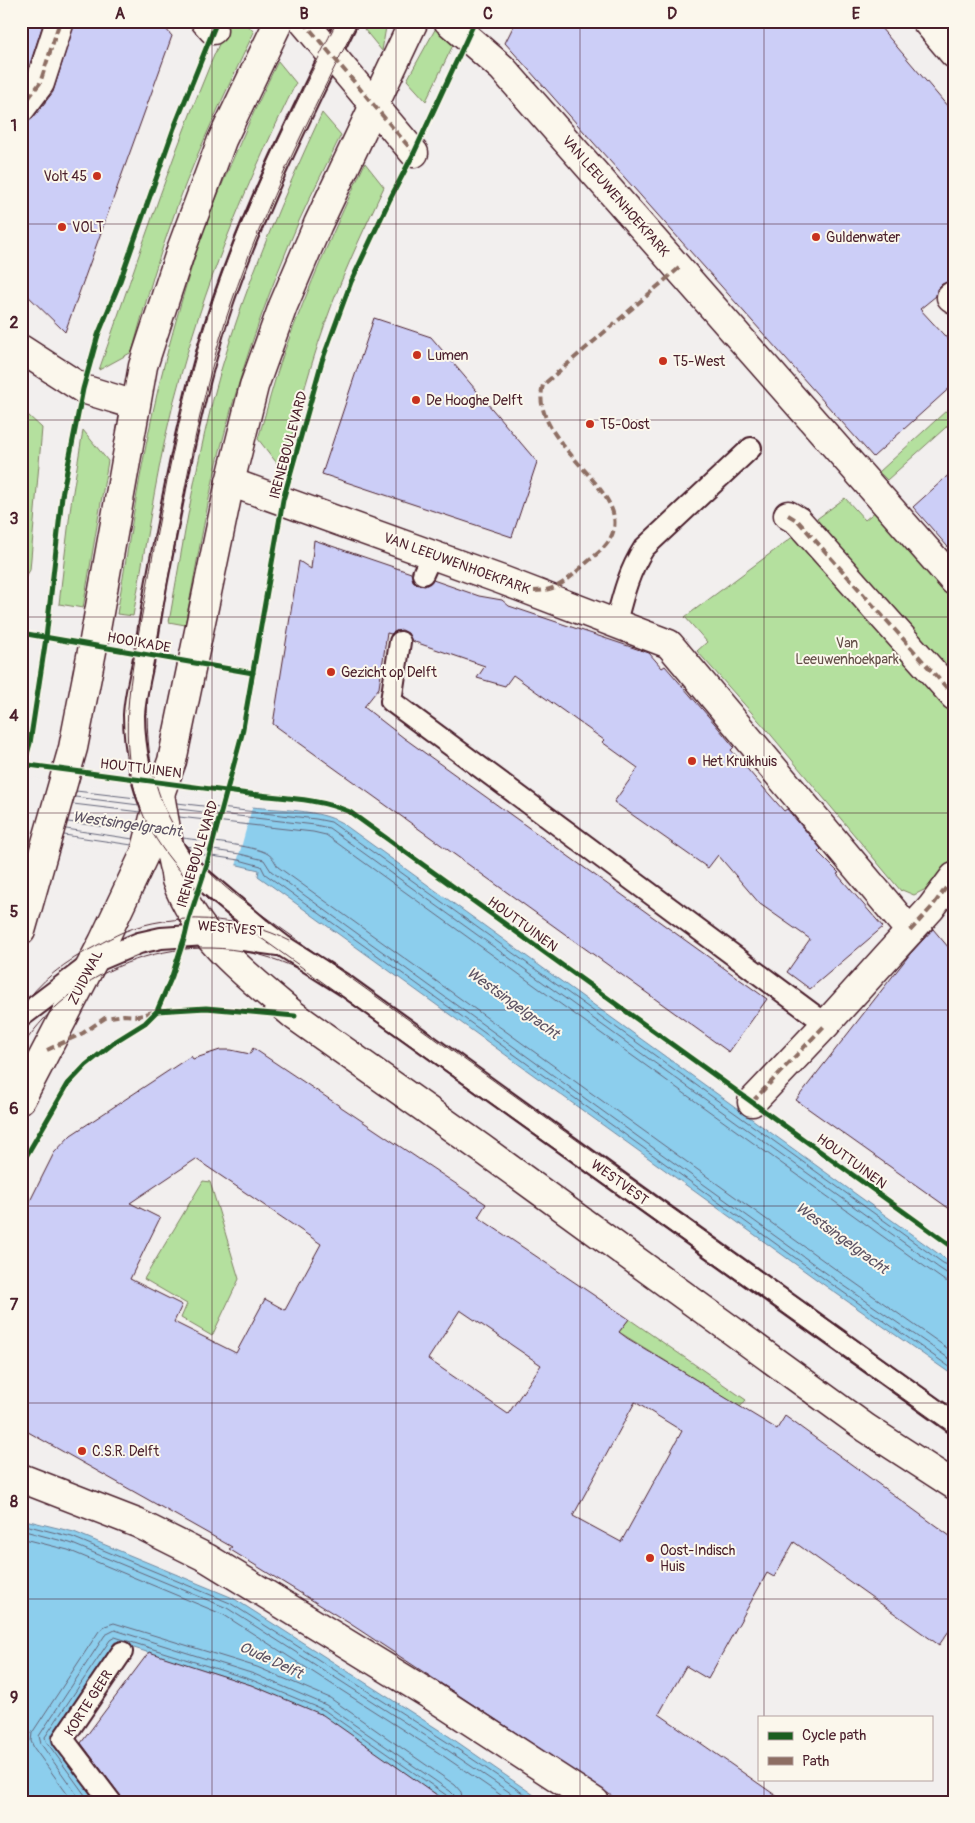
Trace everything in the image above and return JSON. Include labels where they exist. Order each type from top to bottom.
[{"type":"street","points":[[21,108],[40,83],[60,21]]},
{"type":"street","points":[[166,852],[158,805],[172,760],[230,482],[254,386],[283,306],[318,224],[414,21]]},
{"type":"street","points":[[926,21],[954,54]]},
{"type":"street","points":[[21,932],[73,748],[93,646],[142,366],[181,250],[222,140],[284,22],[331,55],[414,153]]},
{"type":"street","name":"VAN LEEUWENHOEKPARK","points":[[458,29],[502,68],[954,581]]},
{"type":"street","points":[[954,295],[952,296],[954,299]]},
{"type":"street","points":[[21,349],[83,389],[135,405]]},
{"type":"street","name":"VAN LEEUWENHOEKPARK","points":[[230,482],[427,564],[616,622],[669,644],[910,931]]},
{"type":"street","points":[[788,515],[798,522],[954,696]]},
{"type":"street","name":"WESTVEST","points":[[166,852],[182,896],[206,935],[296,1016],[866,1428],[954,1485]]},
{"type":"street","name":"ZUIDWAL","points":[[21,1098],[92,963],[166,852]]},
{"type":"street","points":[[752,1102],[931,908],[954,877]]},
{"type":"street","points":[[21,1478],[137,1523],[207,1558],[432,1696],[595,1802]]},
{"type":"lane","points":[[158,805],[148,801],[139,756],[134,714],[179,466],[198,383],[246,239],[347,21]]},
{"type":"lane","points":[[616,622],[626,584],[634,563],[644,548],[751,448]]},
{"type":"lane","points":[[400,642],[391,701],[826,1024]]},
{"type":"lane","name":"WESTVEST","points":[[166,852],[283,946],[362,998],[954,1424]]},
{"type":"lane","name":"WESTVEST","points":[[21,1017],[92,963],[138,943],[162,938],[206,935],[283,946]]},
{"type":"lane","name":"KORTE GEER","points":[[110,1802],[63,1739],[122,1652]]},
{"type":"green space","points":[[229,21],[244,21],[254,32],[208,131],[177,206],[153,277],[132,352],[99,370],[176,150]]},
{"type":"green space","points":[[367,21],[387,21],[382,51],[364,29]]},
{"type":"green space","points":[[437,26],[454,43],[426,101],[407,80]]},
{"type":"green space","points":[[278,61],[296,83],[232,224],[205,297],[182,371],[167,431],[154,492],[133,616],[117,614],[153,412],[160,379],[186,286],[213,206]]},
{"type":"green space","points":[[322,113],[341,135],[288,246],[241,375],[214,476],[185,625],[169,622],[198,464],[221,370],[254,272],[293,176]]},
{"type":"green space","points":[[365,163],[384,187],[351,258],[325,323],[305,386],[283,471],[258,439],[280,363],[293,328]]},
{"type":"green space","points":[[947,410],[954,420],[887,480],[879,472]]},
{"type":"green space","points":[[28,415],[42,428],[30,570],[21,585],[21,422]]},
{"type":"green space","points":[[83,430],[108,461],[83,608],[59,604],[71,504]]},
{"type":"green space","name":"Van Leeuwenhoekpark","points":[[845,498],[865,520],[877,510],[954,598],[954,905],[926,889],[914,895],[901,891],[767,730],[697,651],[707,642],[685,617]]},
{"type":"green space","points":[[203,1181],[210,1182],[239,1279],[212,1336],[181,1318],[187,1304],[144,1279]]},
{"type":"green space","points":[[629,1319],[746,1400],[740,1407],[619,1332]]},
{"type":"water","name":"Westsingelgracht","points":[[252,807],[322,815],[342,823],[954,1265],[954,1376],[827,1287],[258,876],[259,870],[238,865],[21,834]]},
{"type":"water","name":"Oude Delft","points":[[21,1519],[74,1532],[233,1598],[450,1737],[544,1802],[447,1802],[321,1715],[251,1685],[115,1642],[50,1738],[96,1802],[21,1802]]},
{"type":"pier","points":[[21,777],[253,804],[236,866],[21,836]]},
{"type":"building","points":[[21,21],[44,21],[26,76],[21,82]]},
{"type":"building","name":"VOLT","points":[[75,21],[159,21],[172,36],[65,332],[21,289],[21,123],[33,118],[53,92]]},
{"type":"building","name":"Guldenwater","points":[[516,21],[875,21],[954,114],[954,279],[942,284],[937,289],[936,296],[920,309],[954,346],[954,384],[873,457],[505,43]]},
{"type":"building","name":"De Hooghe Delft","points":[[374,318],[431,337],[537,462],[512,537],[322,474]]},
{"type":"building","points":[[954,470],[954,554],[913,507]]},
{"type":"building","points":[[314,540],[411,573],[413,581],[419,585],[425,586],[433,580],[479,596],[502,600],[509,606],[649,653],[662,668],[665,666],[715,724],[734,747],[731,750],[784,811],[787,809],[821,849],[818,852],[839,873],[837,874],[883,927],[810,989],[787,972],[810,939],[760,904],[718,855],[708,868],[614,802],[638,768],[602,742],[604,740],[513,675],[505,686],[477,678],[485,666],[412,641],[408,633],[402,630],[391,634],[387,633],[379,688],[364,707],[404,738],[767,999],[729,1052],[273,724],[299,561],[311,569]]},
{"type":"building","points":[[933,929],[954,954],[954,1212],[796,1100],[910,954]]},
{"type":"building","points":[[253,1048],[486,1204],[478,1217],[629,1319],[619,1332],[627,1338],[777,1429],[785,1416],[954,1539],[954,1624],[939,1645],[794,1542],[774,1577],[767,1573],[708,1679],[686,1666],[659,1714],[785,1802],[621,1802],[349,1623],[229,1549],[232,1547],[21,1428],[21,1219],[54,1153],[71,1135],[191,1056],[193,1059],[220,1050],[250,1054]],"holes":[[[196,1159],[321,1244],[285,1310],[265,1299],[236,1353],[174,1322],[182,1305],[130,1279],[160,1218],[130,1203]],[[460,1310],[541,1365],[508,1414],[428,1359]],[[635,1402],[682,1431],[621,1542],[573,1516]]]},
{"type":"building","points":[[149,1652],[251,1685],[323,1715],[447,1802],[124,1802],[81,1743]]},
{"type":"tram line","points":[[337,21],[287,123],[240,226],[214,297],[183,405],[130,685],[127,734],[129,759],[133,783],[144,817],[172,861],[208,900],[954,1435]]},
{"type":"tram line","points":[[358,21],[306,125],[244,267],[221,335],[204,398],[190,461],[148,695],[147,727],[150,756],[156,784],[165,810],[195,857],[240,899],[954,1410]]},
{"type":"tram line","points":[[21,1009],[36,989],[64,965],[113,937],[143,925],[185,919],[207,919],[250,926],[290,941]]},
{"type":"tram line","points":[[21,1048],[46,1017],[75,991],[109,971],[145,957],[183,949],[222,948],[260,955],[298,969]]},
{"type":"marked path","points":[[21,108],[40,83],[60,21]]},
{"type":"marked path","points":[[303,21],[414,153]]},
{"type":"marked path","points":[[534,591],[550,589],[562,584],[600,552],[611,537],[614,519],[608,502],[596,484],[550,427],[542,406],[543,385],[679,268]]},
{"type":"marked path","points":[[788,515],[798,521],[954,696]]},
{"type":"marked path","points":[[910,931],[931,908],[954,877]]},
{"type":"marked path","points":[[47,1050],[83,1033],[105,1018],[124,1015],[139,1016],[153,1012]]},
{"type":"marked path","points":[[752,1102],[826,1024]]},
{"type":"cycle path","points":[[21,776],[30,743],[46,638],[62,496],[83,389],[98,335],[119,284],[174,128],[217,21]]},
{"type":"cycle path","name":"IRENEBOULEVARD","points":[[21,1165],[68,1084],[86,1065],[116,1041],[145,1023],[157,1011],[172,976],[207,864],[242,734],[283,500],[322,361],[351,282],[414,153],[475,21]]},
{"type":"cycle path","name":"HOOIKADE","points":[[21,633],[253,673]]},
{"type":"cycle path","name":"HOUTTUINEN","points":[[21,764],[297,799],[324,803],[350,812],[954,1248]]},
{"type":"cycle path","points":[[157,1011],[206,1008],[295,1016]]},
{"type":"place","name":"Volt 45","points":[[97,176]]},
{"type":"place","name":"VOLT","points":[[62,227]]},
{"type":"place","name":"Guldenwater","points":[[816,237]]},
{"type":"place","name":"Lumen","points":[[417,355]]},
{"type":"place","name":"T5-West","points":[[663,361]]},
{"type":"place","name":"De Hooghe Delft","points":[[416,400]]},
{"type":"place","name":"T5-Oost","points":[[590,424]]},
{"type":"place","name":"Gezicht op Delft","points":[[331,672]]},
{"type":"place","name":"Het Kruikhuis","points":[[692,761]]},
{"type":"place","name":"C.S.R. Delft","points":[[82,1451]]},
{"type":"place","name":"Oost-Indisch Huis","points":[[650,1558]]}]
